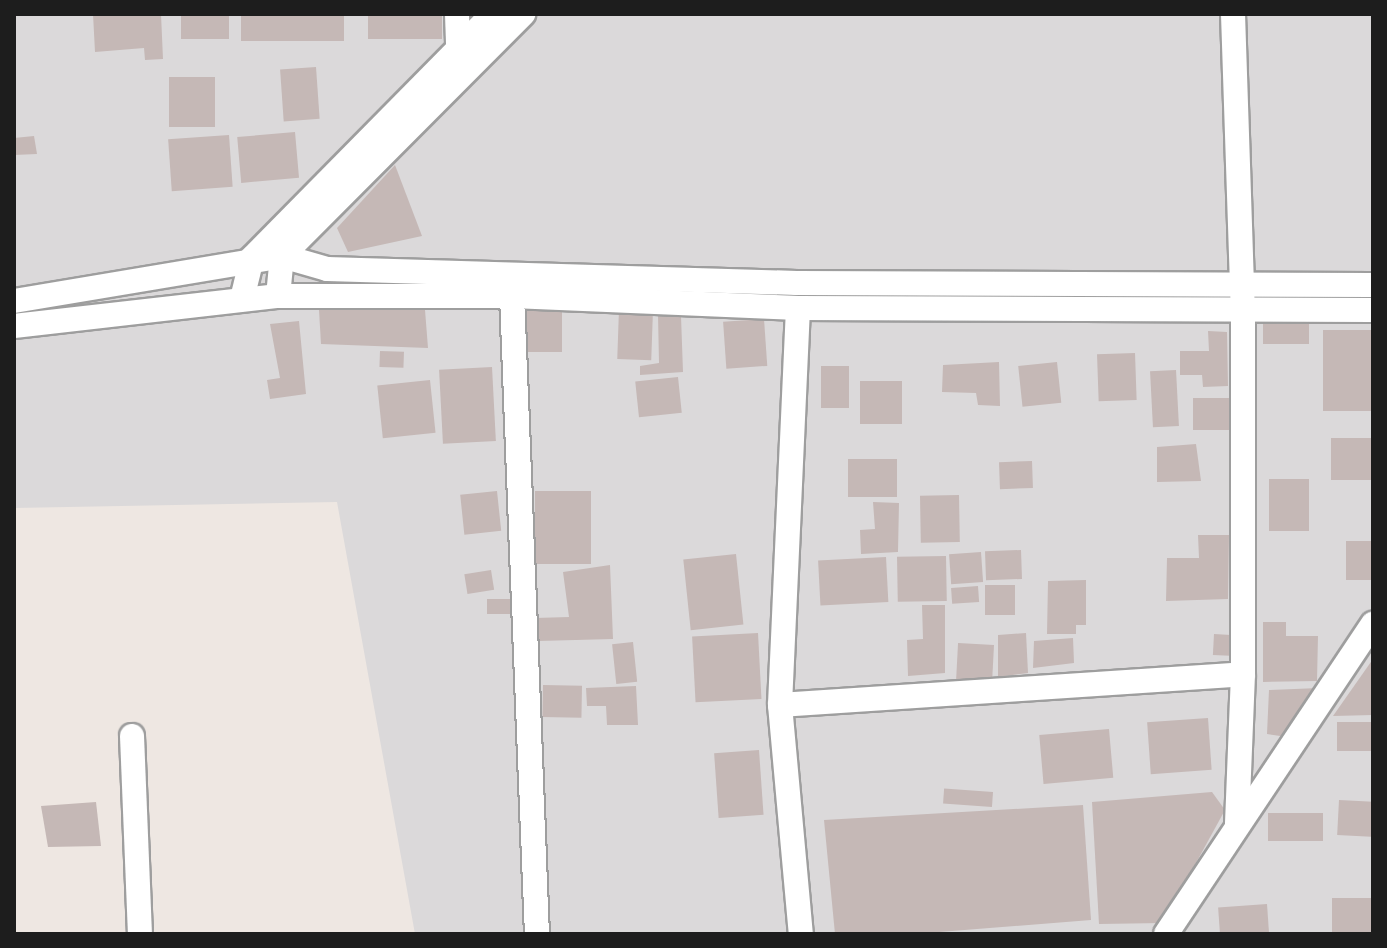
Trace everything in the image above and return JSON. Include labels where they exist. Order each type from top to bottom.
[{"type":"street","points":[[457,14],[458,47]]},
{"type":"street","points":[[242,299],[252,258],[493,14]]},
{"type":"street","points":[[278,296],[282,256],[523,14]]},
{"type":"street","points":[[1233,14],[1243,308],[1243,674],[1237,824]]},
{"type":"street","points":[[14,301],[252,258],[282,256],[327,269],[781,282],[1373,285]]},
{"type":"street","points":[[14,326],[278,296],[512,296],[798,308],[1373,310]]},
{"type":"street","points":[[512,296],[537,934]]},
{"type":"street","points":[[798,308],[780,705],[801,934]]},
{"type":"street","points":[[1166,934],[1373,624]]},
{"type":"street","points":[[780,705],[1243,674]]},
{"type":"street","points":[[132,736],[140,934]]},
{"type":"shaded area","points":[[14,14],[1373,14],[1373,934],[415,934],[337,502],[14,508]]},
{"type":"building","points":[[93,14],[161,14],[163,59],[145,60],[144,48],[95,52]]},
{"type":"building","points":[[181,14],[229,14],[229,39],[181,39]]},
{"type":"building","points":[[241,14],[344,14],[344,41],[241,41]]},
{"type":"building","points":[[368,14],[442,14],[442,39],[368,39]]},
{"type":"building","points":[[316,67],[320,119],[284,121],[280,70]]},
{"type":"building","points":[[169,77],[215,77],[215,127],[169,127]]},
{"type":"building","points":[[295,132],[299,178],[241,183],[237,137]]},
{"type":"building","points":[[229,135],[233,187],[172,191],[168,139]]},
{"type":"building","points":[[34,136],[37,154],[14,155],[14,138]]},
{"type":"building","points":[[395,165],[422,236],[348,252],[337,228]]},
{"type":"building","points":[[526,306],[562,306],[562,352],[526,352]]},
{"type":"building","points":[[619,309],[653,310],[651,360],[617,359]]},
{"type":"building","points":[[319,310],[425,310],[428,348],[321,344]]},
{"type":"building","points":[[658,315],[681,316],[683,372],[640,375],[640,366],[659,363]]},
{"type":"building","points":[[764,319],[767,366],[726,369],[723,322]]},
{"type":"building","points":[[1263,320],[1309,320],[1309,344],[1263,344]]},
{"type":"building","points":[[299,321],[306,394],[270,399],[267,380],[280,378],[270,324]]},
{"type":"building","points":[[1323,330],[1373,330],[1373,411],[1323,411]]},
{"type":"building","points":[[1208,331],[1227,332],[1228,386],[1203,387],[1202,375],[1180,375],[1180,351],[1209,351]]},
{"type":"building","points":[[380,351],[404,352],[403,368],[379,367]]},
{"type":"building","points":[[1135,353],[1137,400],[1099,401],[1097,354]]},
{"type":"building","points":[[999,362],[1000,406],[978,405],[976,393],[942,392],[943,365]]},
{"type":"building","points":[[1057,362],[1061,403],[1022,407],[1018,366]]},
{"type":"building","points":[[821,366],[849,366],[849,408],[821,408]]},
{"type":"building","points":[[492,367],[496,441],[443,444],[439,370]]},
{"type":"building","points":[[1176,370],[1179,426],[1153,427],[1150,371]]},
{"type":"building","points":[[678,377],[682,413],[639,417],[635,381]]},
{"type":"building","points":[[430,380],[436,433],[383,438],[377,386]]},
{"type":"building","points":[[860,381],[902,381],[902,424],[860,424]]},
{"type":"building","points":[[1193,398],[1230,398],[1230,430],[1193,430]]},
{"type":"building","points":[[1331,438],[1373,438],[1373,480],[1331,480]]},
{"type":"building","points":[[1196,444],[1201,481],[1157,482],[1157,447]]},
{"type":"building","points":[[848,459],[897,459],[897,497],[848,497]]},
{"type":"building","points":[[1032,461],[1033,488],[1000,489],[999,462]]},
{"type":"building","points":[[1269,479],[1309,479],[1309,531],[1269,531]]},
{"type":"building","points":[[497,491],[501,531],[464,535],[460,495]]},
{"type":"building","points":[[535,491],[591,491],[591,564],[535,564]]},
{"type":"building","points":[[959,495],[960,542],[921,543],[920,496]]},
{"type":"building","points":[[873,502],[899,503],[898,552],[861,554],[860,530],[875,529]]},
{"type":"building","points":[[1198,535],[1229,535],[1228,599],[1166,601],[1167,558],[1199,558]]},
{"type":"building","points":[[1346,541],[1373,541],[1373,580],[1346,580]]},
{"type":"building","points":[[1021,550],[1022,579],[986,580],[985,551]]},
{"type":"building","points":[[981,552],[983,582],[951,584],[949,554]]},
{"type":"building","points":[[736,554],[743,625],[691,630],[683,560]]},
{"type":"building","points":[[946,556],[947,601],[898,602],[897,557]]},
{"type":"building","points":[[886,557],[888,602],[820,605],[818,561]]},
{"type":"building","points":[[610,565],[613,639],[538,641],[535,618],[569,617],[563,572]]},
{"type":"building","points":[[491,570],[494,590],[467,594],[464,574]]},
{"type":"building","points":[[1086,580],[1086,625],[1076,625],[1076,634],[1047,634],[1048,581]]},
{"type":"building","points":[[985,585],[1015,585],[1015,615],[985,615]]},
{"type":"building","points":[[978,586],[979,602],[952,604],[951,588]]},
{"type":"building","points":[[487,599],[510,599],[510,614],[487,614]]},
{"type":"building","points":[[922,605],[945,605],[945,673],[908,676],[907,640],[923,639]]},
{"type":"building","points":[[1263,622],[1286,622],[1286,636],[1318,636],[1317,681],[1263,682]]},
{"type":"building","points":[[758,633],[761,699],[696,702],[692,636]]},
{"type":"building","points":[[1026,633],[1028,673],[998,677],[998,635]]},
{"type":"building","points":[[1214,634],[1231,635],[1230,656],[1213,655]]},
{"type":"building","points":[[1073,638],[1074,663],[1033,668],[1034,641]]},
{"type":"building","points":[[633,642],[637,682],[616,684],[612,644]]},
{"type":"building","points":[[958,643],[994,645],[992,681],[956,679]]},
{"type":"building","points":[[1373,659],[1373,715],[1333,716]]},
{"type":"building","points":[[543,685],[582,686],[581,718],[542,717]]},
{"type":"building","points":[[636,686],[638,725],[607,725],[606,706],[587,706],[586,688]]},
{"type":"building","points":[[1319,688],[1287,737],[1267,734],[1269,690]]},
{"type":"building","points":[[1208,718],[1212,770],[1151,774],[1147,722]]},
{"type":"building","points":[[1337,722],[1373,722],[1373,751],[1337,751]]},
{"type":"building","points":[[1109,729],[1113,778],[1044,784],[1039,735]]},
{"type":"building","points":[[759,750],[764,815],[719,818],[714,753]]},
{"type":"building","points":[[944,789],[993,792],[992,807],[943,804]]},
{"type":"building","points":[[1212,792],[1225,810],[1163,923],[1099,924],[1092,802]]},
{"type":"building","points":[[1339,800],[1373,802],[1371,837],[1337,835]]},
{"type":"building","points":[[96,802],[101,846],[48,847],[41,806]]},
{"type":"building","points":[[1083,805],[1091,920],[914,934],[835,934],[824,820]]},
{"type":"building","points":[[1268,813],[1323,813],[1323,841],[1268,841]]},
{"type":"building","points":[[1332,898],[1373,898],[1373,934],[1332,934]]},
{"type":"building","points":[[1267,904],[1269,934],[1220,934],[1218,907]]}]
